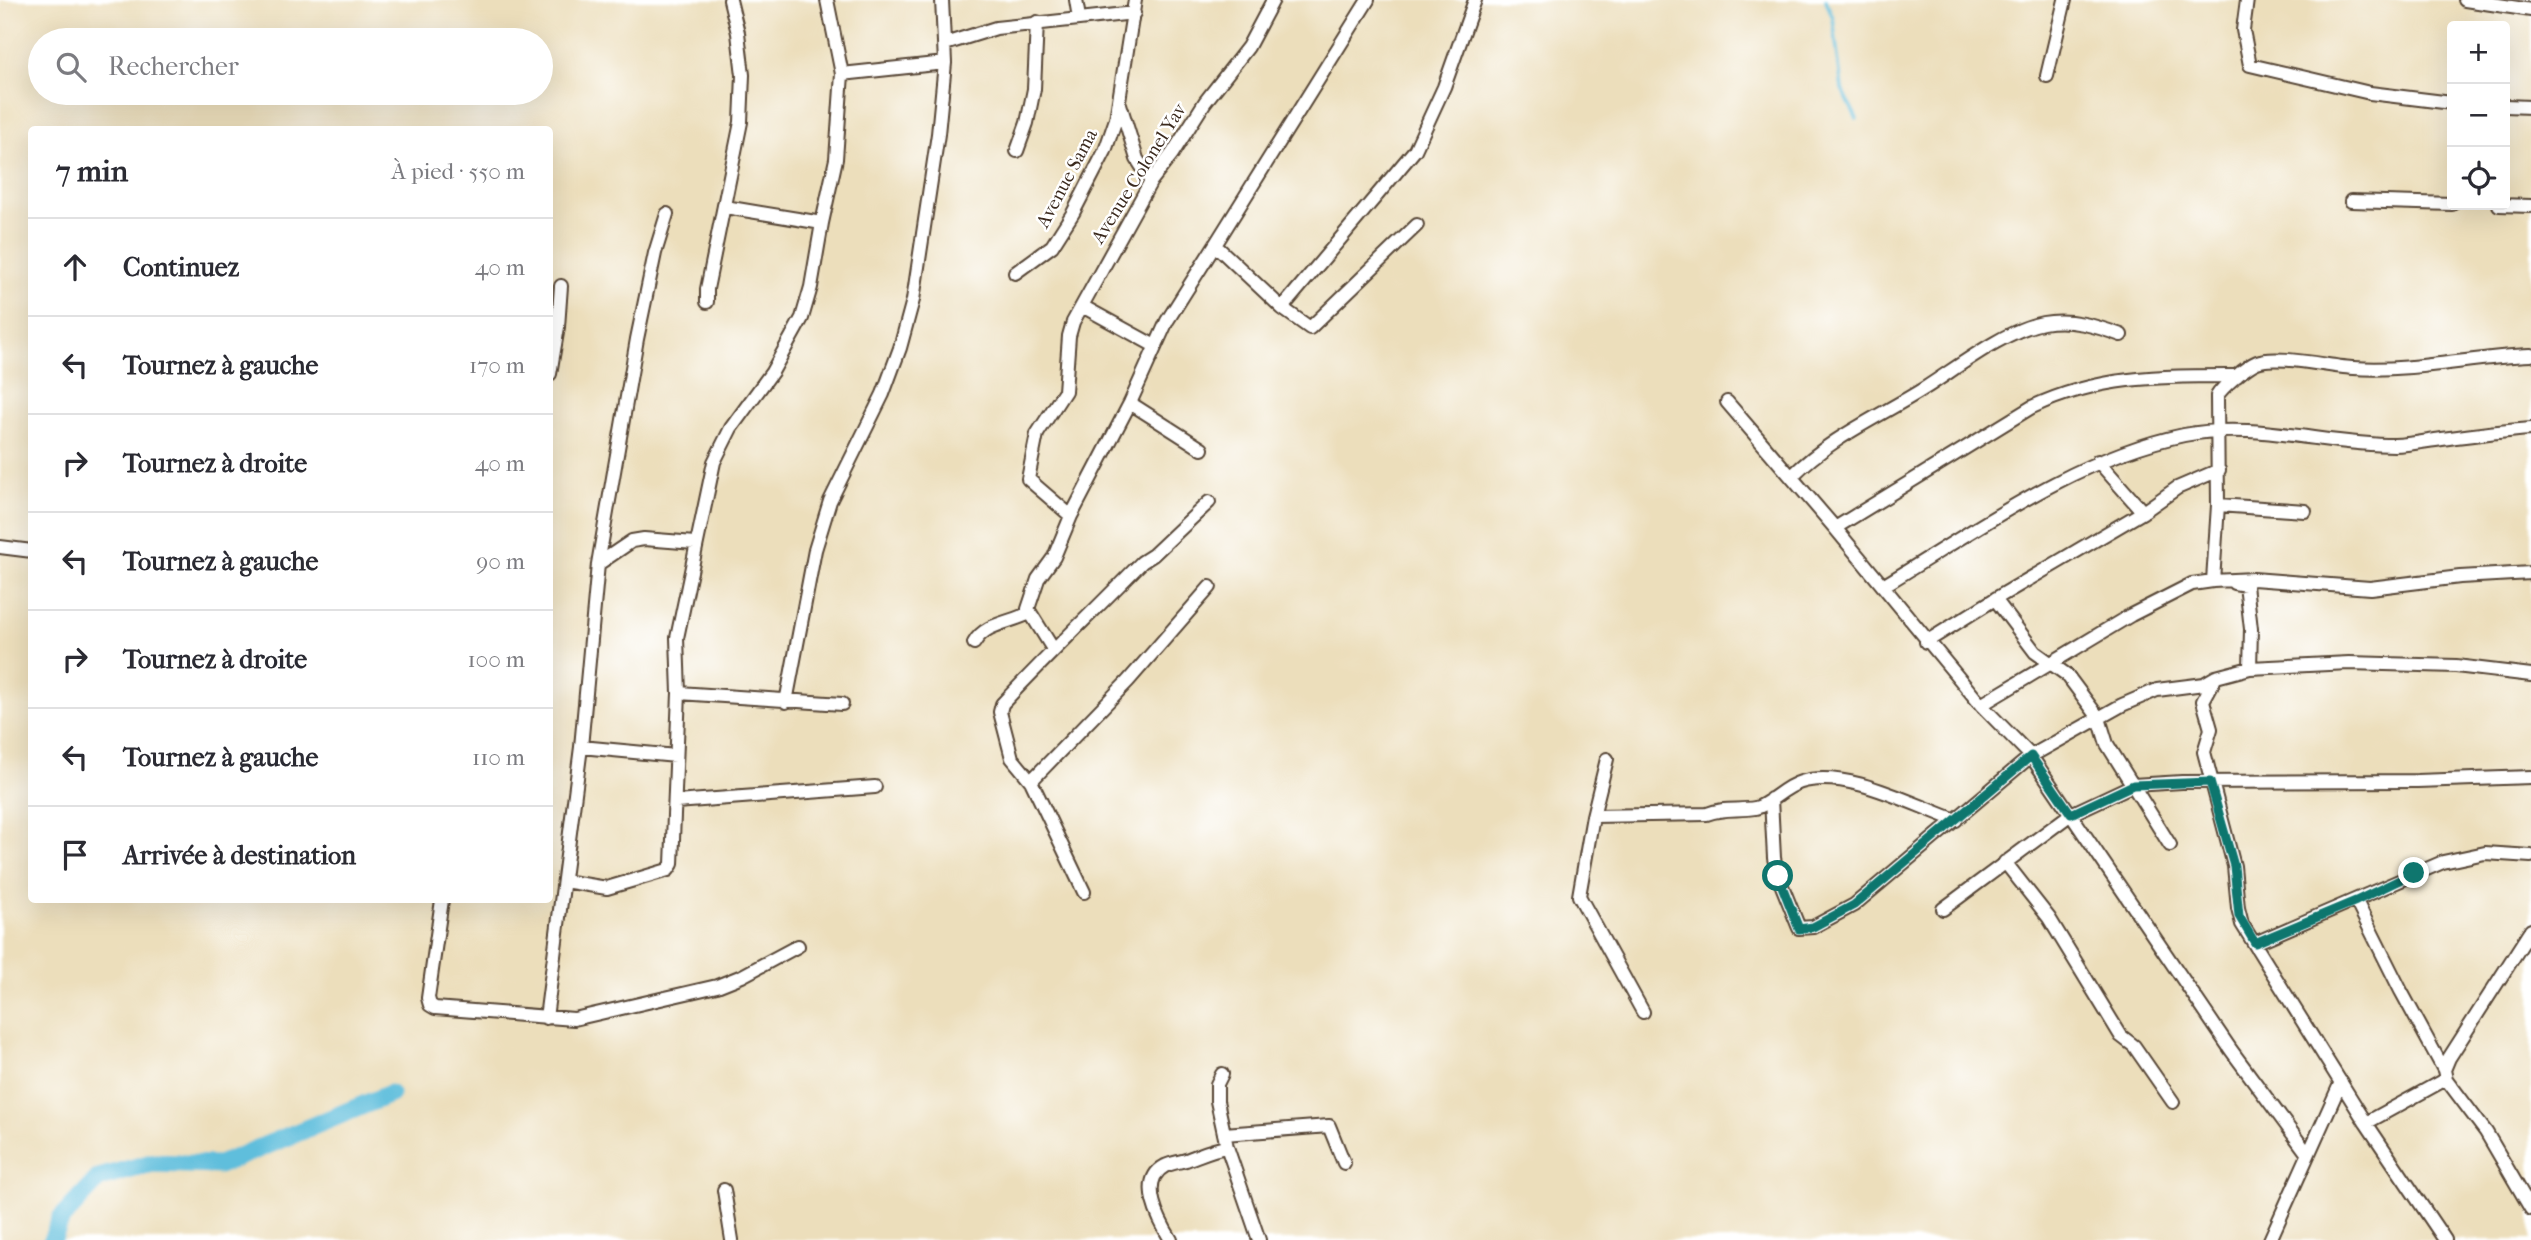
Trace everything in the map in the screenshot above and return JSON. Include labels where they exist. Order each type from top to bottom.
[{"type":"street","points":[[707,302],[707,289],[741,122],[743,75],[738,33],[730,0]]},
{"type":"street","points":[[564,881],[607,888],[668,870],[673,858],[679,693],[677,638],[695,543],[720,447],[772,372],[802,318],[811,287],[836,159],[842,74],[828,0]]},
{"type":"street","points":[[786,702],[815,550],[830,501],[883,394],[900,348],[913,300],[938,134],[945,63],[942,0]]},
{"type":"street","points":[[1076,0],[1079,18]]},
{"type":"street","name":"Avenue Colonel Yav","points":[[1071,516],[1028,480],[1037,433],[1065,391],[1069,336],[1082,306],[1151,181],[1172,154],[1205,102],[1248,47],[1273,0]]},
{"type":"street","points":[[1053,649],[1029,613],[1028,606],[1038,579],[1054,558],[1071,516],[1130,404],[1167,321],[1368,0]]},
{"type":"street","points":[[1282,308],[1415,150],[1444,87],[1475,0]]},
{"type":"street","points":[[2047,76],[2065,0]]},
{"type":"street","points":[[2247,0],[2243,30],[2250,65],[2370,93],[2447,102]]},
{"type":"street","points":[[2465,0],[2531,10]]},
{"type":"street","points":[[945,44],[996,28],[1079,18],[1135,6]]},
{"type":"street","name":"Avenue Sama","points":[[1015,273],[1045,253],[1061,232],[1105,151],[1113,132],[1135,6]]},
{"type":"street","points":[[1017,151],[1027,123],[1034,89],[1037,22]]},
{"type":"street","points":[[842,74],[945,63]]},
{"type":"street","points":[[1119,102],[1137,159],[1151,181]]},
{"type":"street","points":[[2510,106],[2531,107]]},
{"type":"street","points":[[2351,201],[2447,204]]},
{"type":"street","points":[[2510,205],[2531,206]]},
{"type":"street","points":[[725,207],[822,222]]},
{"type":"street","points":[[546,1017],[581,747],[598,564],[639,326],[655,253],[667,214]]},
{"type":"street","points":[[1215,245],[1282,308],[1310,328],[1417,225]]},
{"type":"street","points":[[553,356],[561,286]]},
{"type":"street","points":[[1082,306],[1155,346]]},
{"type":"street","points":[[1792,476],[1809,459],[1838,438],[1901,403],[1989,348],[2026,329],[2039,324],[2071,322],[2099,327],[2121,335]]},
{"type":"street","points":[[2213,580],[2219,471],[2217,396],[2224,386],[2257,362],[2264,360],[2378,369],[2417,368],[2531,355]]},
{"type":"street","points":[[1835,528],[2032,407],[2065,392],[2122,379],[2238,376]]},
{"type":"street","points":[[1727,402],[1792,476],[1980,705],[2031,756],[2231,1050],[2307,1153]]},
{"type":"street","points":[[1130,404],[1202,449]]},
{"type":"street","points":[[1883,586],[2098,461],[2164,440],[2217,430],[2398,445],[2531,429]]},
{"type":"street","points":[[2098,461],[2143,512]]},
{"type":"street","points":[[1926,642],[2143,512],[2177,488],[2219,471]]},
{"type":"street","points":[[1084,892],[1031,781],[1012,758],[1000,708],[1053,649],[1142,562],[1153,555],[1209,502]]},
{"type":"street","points":[[2218,505],[2305,511]]},
{"type":"street","points":[[598,564],[632,541],[644,539],[695,543]]},
{"type":"street","points":[[0,547],[28,550]]},
{"type":"street","points":[[1980,705],[2192,584],[2213,580],[2253,579],[2370,589],[2460,577],[2531,573]]},
{"type":"street","points":[[2213,580],[2246,584],[2251,629],[2250,668]]},
{"type":"street","points":[[1031,781],[1128,681],[1210,587]]},
{"type":"street","points":[[1995,599],[2035,652],[2067,675],[2099,718],[2107,744],[2170,845]]},
{"type":"street","points":[[974,643],[979,634],[988,629],[1029,613]]},
{"type":"street","points":[[1771,799],[1774,858],[1778,876],[1799,929],[1813,927],[1854,905],[2031,756],[2099,718],[2157,690],[2204,684],[2216,677],[2250,668],[2349,663],[2456,666],[2531,675]]},
{"type":"street","points":[[2216,677],[2203,701],[2211,729],[2204,752],[2234,866],[2239,916],[2366,1122],[2445,1240]]},
{"type":"street","points":[[679,693],[842,704]]},
{"type":"street","points":[[581,747],[676,756]]},
{"type":"street","points":[[1607,758],[1593,816],[1579,897],[1643,1012]]},
{"type":"street","points":[[1943,909],[2071,814],[2133,785],[2531,777]]},
{"type":"street","points":[[1593,816],[1707,814],[1718,810],[1756,808],[1784,788],[1802,781],[1837,778],[1891,794],[1956,820]]},
{"type":"street","points":[[676,802],[875,788]]},
{"type":"street","points":[[2255,943],[2356,901],[2414,873],[2463,856],[2513,853],[2531,856]]},
{"type":"street","points":[[2005,862],[2049,918],[2121,1036],[2134,1046],[2173,1102]]},
{"type":"street","points":[[2356,901],[2445,1074],[2486,1132],[2531,1209]]},
{"type":"street","points":[[442,903],[428,998],[430,1006],[435,1008],[575,1019],[717,986],[742,976],[798,946]]},
{"type":"street","points":[[2366,1122],[2445,1074],[2455,1047],[2531,931]]},
{"type":"street","points":[[1222,1074],[1216,1090],[1226,1140],[1259,1240]]},
{"type":"street","points":[[2270,1240],[2341,1082]]},
{"type":"street","points":[[1171,1240],[1156,1216],[1153,1203],[1152,1182],[1165,1166],[1206,1151],[1226,1140],[1329,1126],[1344,1163]]},
{"type":"street","points":[[724,1190],[732,1240]]},
{"type":"waterway","points":[[1826,0],[1833,18],[1842,89],[1857,119]]},
{"type":"waterway","points":[[52,1240],[61,1219],[99,1178],[152,1163],[219,1165],[390,1094]]},
{"type":"route","points":[[1778,876],[1799,929],[1813,927],[1854,905],[2031,756],[2071,814],[2124,787],[2210,782],[2234,866],[2239,916],[2255,943],[2356,901],[2414,873]]}]
